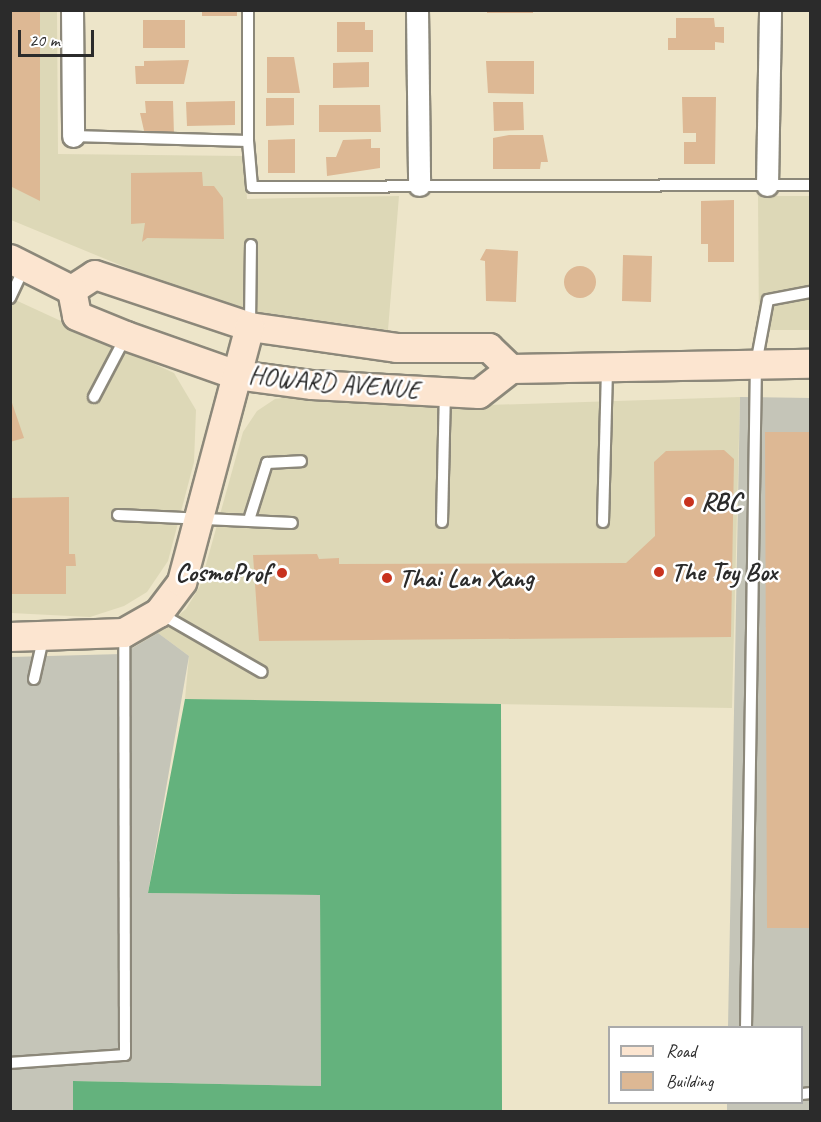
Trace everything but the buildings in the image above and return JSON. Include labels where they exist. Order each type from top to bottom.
[{"type":"main road","points":[[17,263],[72,290]]},
{"type":"main road","name":"HOWARD AVENUE","points":[[95,275],[250,327],[397,348],[489,348],[511,369],[479,394],[237,375],[126,336],[77,316],[72,290],[95,275]]},
{"type":"main road","points":[[10,637],[44,638],[124,633],[159,612],[182,582],[250,327]]},
{"type":"main road","points":[[511,369],[810,364]]},
{"type":"street","points":[[72,10],[73,136]]},
{"type":"street","points":[[417,10],[419,185]]},
{"type":"street","points":[[767,184],[770,10]]},
{"type":"lane","points":[[248,10],[249,141],[252,187],[810,185]]},
{"type":"lane","points":[[73,136],[249,141]]},
{"type":"lane","points":[[250,327],[252,245]]},
{"type":"lane","points":[[10,298],[17,263]]},
{"type":"lane","points":[[746,1026],[756,364],[768,300],[810,292]]},
{"type":"lane","points":[[94,397],[126,336]]},
{"type":"lane","points":[[603,522],[607,366]]},
{"type":"lane","points":[[442,522],[445,392]]},
{"type":"lane","points":[[249,520],[267,463],[301,460]]},
{"type":"lane","points":[[118,515],[198,523],[249,520],[292,523]]},
{"type":"lane","points":[[159,612],[262,672]]},
{"type":"lane","points":[[10,1063],[125,1055],[124,633]]},
{"type":"lane","points":[[34,679],[44,638]]},
{"type":"shaded area","points":[[10,11],[57,11],[58,154],[244,156],[247,199],[399,196],[388,330],[246,310],[195,296],[11,220]]},
{"type":"shaded area","points":[[758,196],[810,196],[810,330],[759,330]]},
{"type":"shaded area","points":[[11,298],[174,373],[196,410],[194,462],[168,561],[147,592],[124,606],[90,617],[11,613]]},
{"type":"shaded area","points":[[297,396],[428,407],[740,397],[732,708],[185,699],[189,656],[158,633],[186,609],[200,586],[243,432],[257,411],[275,399]]},
{"type":"shaded area","points":[[740,397],[810,398],[810,1111],[727,1112],[727,1104],[803,1104],[803,1026],[728,1026]]},
{"type":"shaded area","points":[[158,633],[189,656],[148,893],[320,895],[321,1086],[73,1081],[73,1111],[11,1112],[11,657],[122,654]]},
{"type":"green space","points":[[185,699],[501,704],[502,1111],[73,1111],[73,1081],[321,1086],[320,895],[148,893]]},
{"type":"place","name":"RBC","points":[[689,502]]},
{"type":"place","name":"The Toy Box","points":[[659,572]]},
{"type":"place","name":"CosmoProf","points":[[282,573]]},
{"type":"place","name":"Thai Lan Xang","points":[[387,578]]}]
